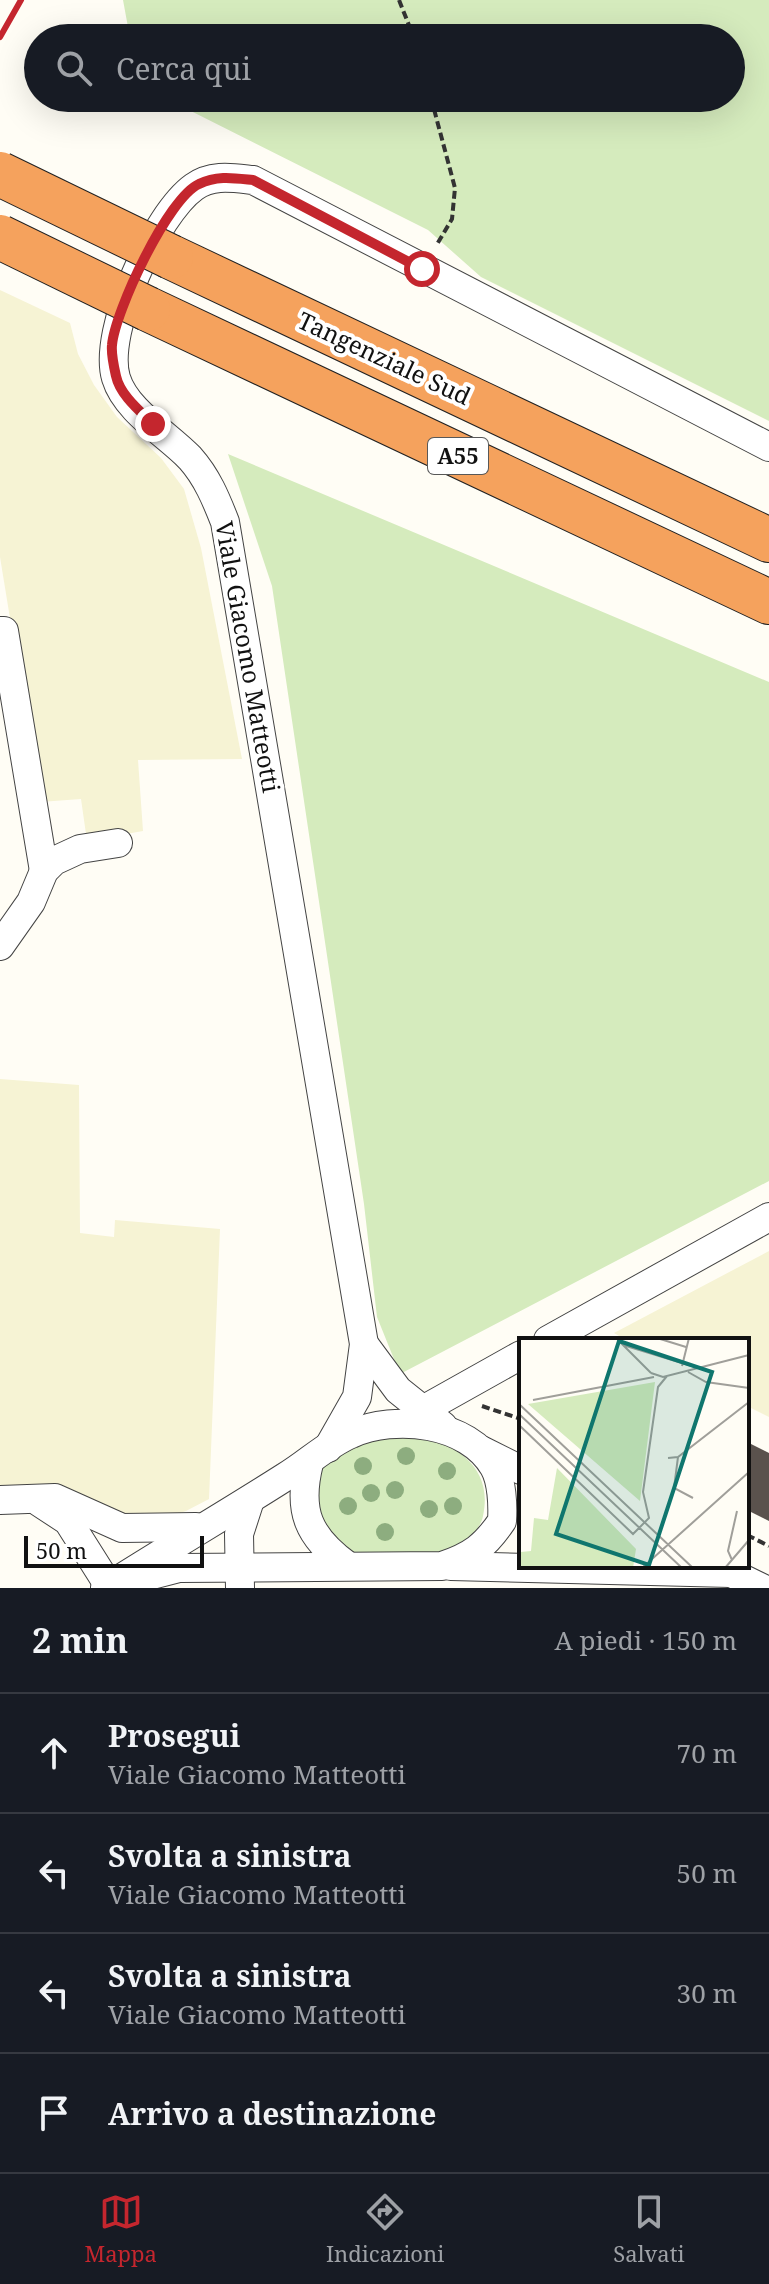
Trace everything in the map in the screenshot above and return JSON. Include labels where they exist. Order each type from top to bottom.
[{"type":"highway","name":"Tangenziale Sud","points":[[0,174],[769,540]]},
{"type":"highway","name":"A55","points":[[0,237],[769,602]]},
{"type":"street","name":"Viale Giacomo Matteotti","points":[[318,1455],[357,1397],[364,1344],[225,522],[211,487],[191,459],[130,401],[116,379],[112,344],[137,273],[175,204],[197,184],[223,176],[253,180],[769,447]]},
{"type":"street","points":[[0,631],[4,631],[44,871]]},
{"type":"street","points":[[0,946],[31,902],[44,871],[67,854],[118,843]]},
{"type":"street","points":[[552,1338],[769,1217]]},
{"type":"street","name":"Viale Giacomo Matteotti","points":[[364,1344],[380,1370],[421,1411],[454,1433]]},
{"type":"street","points":[[421,1411],[519,1356]]},
{"type":"street","points":[[107,1587],[250,1500],[352,1433],[397,1424],[428,1425],[454,1433],[519,1469]]},
{"type":"street","points":[[442,1566],[469,1557],[486,1545],[502,1521],[496,1469],[481,1450]]},
{"type":"street","points":[[318,1455],[303,1487],[304,1510],[323,1545],[348,1566]]},
{"type":"street","points":[[0,1500],[55,1498],[122,1528],[181,1530],[206,1525]]},
{"type":"street","points":[[34,1499],[68,1521],[107,1587]]},
{"type":"street","points":[[240,1578],[239,1534],[250,1500]]},
{"type":"street","points":[[107,1587],[179,1568],[240,1578],[319,1566],[519,1567]]},
{"type":"street","points":[[285,1588],[319,1566]]},
{"type":"street","points":[[630,1568],[724,1569],[762,1588]]},
{"type":"street","points":[[157,1573],[195,1588]]},
{"type":"path","points":[[399,0],[408,24]]},
{"type":"path","points":[[422,269],[452,219],[455,188],[435,112]]},
{"type":"path","points":[[749,1536],[769,1546]]},
{"type":"shaded area","points":[[0,290],[70,323],[78,354],[94,385],[117,417],[161,458],[184,489],[201,548],[242,759],[138,760],[143,831],[87,841],[81,799],[40,802],[0,557]]},
{"type":"shaded area","points":[[0,1079],[79,1085],[80,1233],[114,1237],[115,1220],[220,1229],[209,1499],[186,1511],[157,1521],[133,1520],[57,1487],[0,1487]]},
{"type":"shaded area","points":[[769,1251],[769,1417],[749,1407],[749,1338],[623,1338],[614,1333]]},
{"type":"green space","points":[[123,0],[769,0],[769,421],[481,277],[428,230],[193,112],[745,112],[745,24],[127,24]]},
{"type":"green space","points":[[228,454],[769,682],[769,1181],[400,1374],[377,1317],[364,1204],[272,586]]},
{"type":"green space","points":[[423,1432],[461,1454],[478,1473],[485,1500],[479,1525],[458,1553],[352,1557],[314,1525],[319,1467],[348,1445]]},
{"type":"building","points":[[749,1443],[769,1453],[769,1521],[749,1511]]},
{"type":"railway","points":[[0,37],[21,0]]},
{"type":"route","points":[[153,424],[130,401],[116,379],[112,344],[137,273],[175,204],[197,184],[223,176],[253,180],[422,269]]}]
